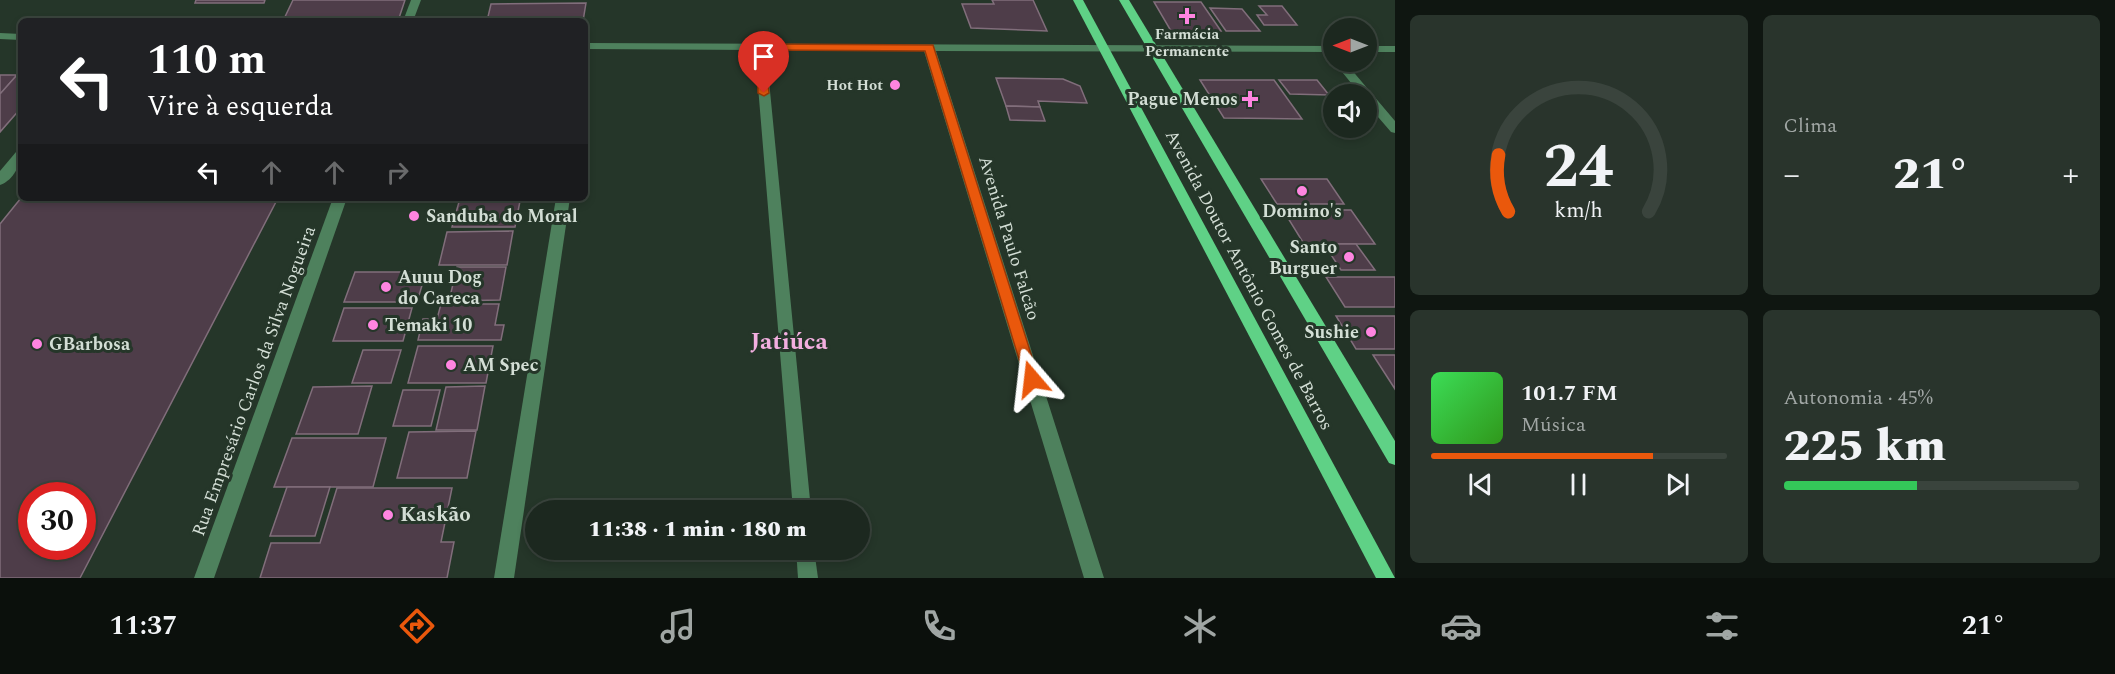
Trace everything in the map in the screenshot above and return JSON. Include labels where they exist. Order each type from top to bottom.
[{"type":"main road","name":"Avenida Doutor Antônio Gomes de Barros","points":[[1078,0],[1386,578]]},
{"type":"main road","name":"Avenida Doutor Antônio Gomes de Barros","points":[[1125,0],[1395,457]]},
{"type":"street","points":[[409,18],[416,0]]},
{"type":"street","points":[[0,36],[18,37]]},
{"type":"street","points":[[588,49],[760,47],[1323,51]]},
{"type":"street","points":[[760,47],[801,500]]},
{"type":"street","name":"Avenida Paulo Falcão","points":[[929,48],[1094,578]]},
{"type":"street","points":[[1377,49],[1395,49]]},
{"type":"street","points":[[1347,72],[1395,129]]},
{"type":"street","points":[[0,180],[18,158]]},
{"type":"street","name":"Rua Empresário Carlos da Silva Nogueira","points":[[204,578],[339,201]]},
{"type":"street","points":[[504,578],[563,201]]},
{"type":"street","points":[[806,560],[808,578]]},
{"type":"building","points":[[196,0],[265,0],[264,3],[195,3]]},
{"type":"building","points":[[293,0],[405,0],[399,18],[284,18]]},
{"type":"building","points":[[992,0],[1033,0],[1047,31],[971,28],[962,4],[994,4]]},
{"type":"building","name":"Farmácia Permanente","points":[[1154,2],[1201,2],[1221,31],[1171,31]]},
{"type":"building","points":[[586,3],[584,18],[488,18],[491,4]]},
{"type":"building","points":[[1259,6],[1282,6],[1297,25],[1264,25],[1257,15],[1267,15]]},
{"type":"building","points":[[1210,8],[1242,9],[1260,31],[1226,31]]},
{"type":"building","points":[[0,75],[17,75],[0,94]]},
{"type":"building","points":[[18,75],[18,111],[0,132],[0,94]]},
{"type":"building","points":[[996,78],[1063,79],[1080,86],[1087,103],[1038,101],[1040,107],[1006,106]]},
{"type":"building","name":"Pague Menos","points":[[1200,80],[1274,80],[1302,119],[1224,118]]},
{"type":"building","points":[[1279,80],[1317,80],[1323,88],[1323,95],[1290,94]]},
{"type":"building","points":[[1006,106],[1040,107],[1045,121],[1010,120]]},
{"type":"building","name":"Domino's","points":[[1261,179],[1327,179],[1344,204],[1277,204]]},
{"type":"building","points":[[19,201],[276,201],[96,547],[96,482],[18,482],[18,560],[89,560],[80,578],[0,578],[0,224]]},
{"type":"building","points":[[520,201],[515,227],[452,227],[459,202]]},
{"type":"building","points":[[1283,210],[1351,210],[1375,244],[1304,244]]},
{"type":"building","points":[[513,231],[507,265],[439,265],[447,232]]},
{"type":"building","name":"Santo Burguer","points":[[1324,244],[1356,244],[1375,270],[1341,270]]},
{"type":"building","points":[[457,267],[506,267],[500,300],[449,301]]},
{"type":"building","name":"Auuu Dog do Careca","points":[[355,272],[426,272],[417,302],[344,302]]},
{"type":"building","points":[[1326,277],[1395,277],[1395,307],[1345,307]]},
{"type":"building","points":[[441,304],[499,304],[495,325],[504,325],[501,340],[418,340],[423,319],[437,319]]},
{"type":"building","name":"Temaki 10","points":[[344,308],[412,308],[403,341],[333,341]]},
{"type":"building","name":"Sushie","points":[[1336,316],[1395,316],[1395,349],[1356,349]]},
{"type":"building","name":"AM Spec","points":[[418,346],[493,346],[486,383],[408,383]]},
{"type":"building","points":[[363,350],[401,350],[391,383],[352,383]]},
{"type":"building","points":[[1373,355],[1395,355],[1395,389]]},
{"type":"building","points":[[372,386],[358,434],[296,434],[313,387]]},
{"type":"building","points":[[485,386],[477,430],[436,430],[446,387]]},
{"type":"building","points":[[403,390],[440,390],[431,426],[393,426]]},
{"type":"building","points":[[476,431],[467,478],[397,478],[409,432]]},
{"type":"building","points":[[292,438],[386,438],[373,487],[274,487]]},
{"type":"building","points":[[287,487],[330,487],[315,536],[270,536]]},
{"type":"building","name":"Kaskão","points":[[337,488],[452,488],[441,542],[454,542],[447,578],[260,578],[271,543],[320,543]]},
{"type":"place","name":"Farmácia Permanente","points":[[1187,16]]},
{"type":"place","name":"Hot Hot","points":[[895,85]]},
{"type":"place","name":"Pague Menos","points":[[1250,99]]},
{"type":"place","name":"Domino's","points":[[1302,191]]},
{"type":"place","name":"Sanduba do Moral","points":[[414,216]]},
{"type":"place","name":"Santo Burguer","points":[[1349,257]]},
{"type":"place","name":"Auuu Dog do Careca","points":[[386,287]]},
{"type":"place","name":"Temaki 10","points":[[373,325]]},
{"type":"place","name":"Sushie","points":[[1371,332]]},
{"type":"place","name":"GBarbosa","points":[[37,344]]},
{"type":"place","name":"AM Spec","points":[[451,365]]},
{"type":"place","name":"Kaskão","points":[[388,515]]},
{"type":"district","name":"Jatiúca","points":[[789,342]]},
{"type":"route","points":[[764,93],[760,47],[929,48],[1032,379]]}]
